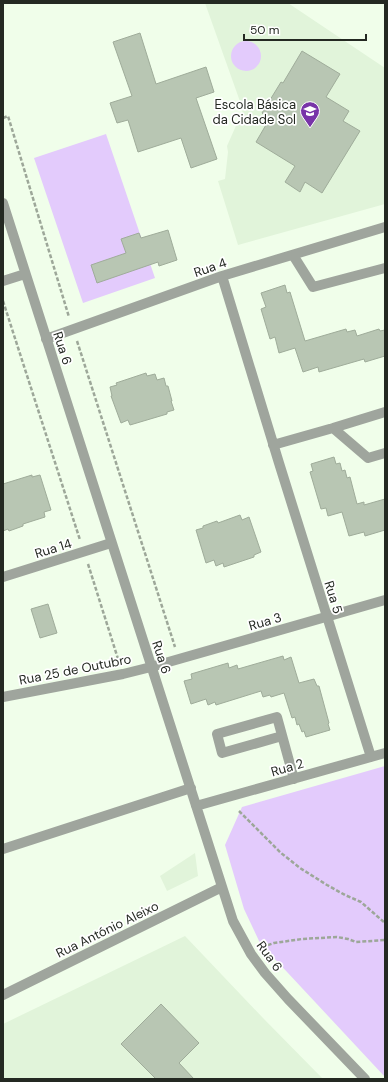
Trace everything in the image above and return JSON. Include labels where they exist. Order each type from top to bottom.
[{"type":"street","name":"Rua 6","points":[[3,203],[233,921],[251,954],[265,974],[365,1079]]},
{"type":"street","name":"Rua 4","points":[[46,339],[222,276],[385,227]]},
{"type":"street","points":[[293,254],[313,288],[385,268]]},
{"type":"street","points":[[3,281],[25,274]]},
{"type":"street","name":"Rua 5","points":[[222,276],[371,757]]},
{"type":"street","points":[[274,445],[385,412]]},
{"type":"street","points":[[333,428],[368,458],[385,453]]},
{"type":"street","name":"Rua 14","points":[[3,577],[111,543]]},
{"type":"street","name":"Rua 3","points":[[151,667],[385,600]]},
{"type":"street","name":"Rua 25 de Outubro","points":[[3,697],[123,674],[151,667]]},
{"type":"street","points":[[282,736],[222,753],[217,734],[277,717],[294,778]]},
{"type":"street","name":"Rua 2","points":[[196,806],[385,753]]},
{"type":"street","points":[[3,849],[191,788]]},
{"type":"street","name":"Rua António Aleixo","points":[[3,994],[222,887]]},
{"type":"path","points":[[3,118],[8,116],[70,322]]},
{"type":"path","points":[[3,300],[81,544]]},
{"type":"path","points":[[75,336],[176,650]]},
{"type":"path","points":[[86,559],[121,666]]},
{"type":"path","points":[[239,812],[300,868],[327,885],[360,902],[385,923]]},
{"type":"path","points":[[251,954],[263,946],[284,941],[302,939],[337,937],[356,942],[385,940]]},
{"type":"shaded area","name":"Escola Básica da Cidade Sol","points":[[205,3],[288,3],[385,68],[385,204],[238,245],[218,181],[225,179],[228,152],[227,146],[243,110]]},
{"type":"shaded area","points":[[246,41],[257,45],[261,56],[257,67],[246,71],[235,67],[231,56],[235,45]]},
{"type":"shaded area","points":[[106,134],[155,278],[83,303],[34,158]]},
{"type":"shaded area","points":[[385,766],[385,1077],[260,943],[244,909],[225,845],[242,807]]},
{"type":"shaded area","points":[[195,853],[198,876],[167,891],[160,876]]},
{"type":"shaded area","points":[[185,936],[323,1079],[3,1079],[3,1024]]},
{"type":"building","points":[[140,33],[156,84],[206,67],[214,92],[196,98],[217,159],[191,168],[181,138],[138,152],[128,120],[117,123],[110,103],[132,96],[113,42]]},
{"type":"building","points":[[302,51],[340,74],[326,97],[349,111],[343,121],[360,131],[322,193],[305,182],[300,192],[285,182],[295,166],[256,142],[270,118],[262,113],[281,82],[283,83]]},
{"type":"building","points":[[168,230],[177,260],[159,266],[158,262],[97,283],[91,265],[126,253],[121,239],[139,233],[141,238]]},
{"type":"building","points":[[285,285],[287,293],[290,292],[305,341],[346,329],[347,332],[355,330],[357,336],[379,329],[380,331],[385,330],[385,356],[365,362],[364,359],[319,372],[318,367],[303,372],[295,348],[279,353],[275,337],[270,339],[261,309],[266,307],[261,293]]},
{"type":"building","points":[[146,373],[147,376],[155,374],[157,380],[164,378],[166,386],[168,386],[174,410],[167,412],[167,414],[130,425],[128,420],[121,423],[111,396],[110,387],[117,385],[116,383]]},
{"type":"building","points":[[334,457],[336,464],[340,463],[342,471],[345,470],[347,478],[350,477],[357,504],[364,502],[364,505],[385,499],[385,530],[365,536],[364,532],[349,536],[342,512],[328,516],[326,508],[321,509],[310,472],[313,471],[311,464]]},
{"type":"building","points":[[32,475],[32,477],[40,475],[51,510],[44,512],[45,517],[23,524],[23,526],[9,531],[8,529],[3,531],[3,484]]},
{"type":"building","points":[[240,515],[242,520],[249,517],[261,552],[254,555],[254,557],[224,567],[223,563],[216,566],[214,560],[206,563],[196,530],[217,521],[218,523]]},
{"type":"building","points":[[48,604],[57,633],[40,638],[31,609]]},
{"type":"building","points":[[283,656],[284,660],[291,657],[299,683],[314,679],[317,686],[319,686],[330,730],[306,737],[299,724],[297,725],[295,717],[292,718],[284,693],[271,697],[270,695],[263,697],[261,691],[216,705],[215,702],[208,705],[206,699],[191,704],[184,681],[192,679],[191,674],[228,663],[229,668],[237,665],[238,669]]},
{"type":"building","points":[[161,1004],[199,1043],[179,1063],[194,1079],[156,1079],[121,1044]]},
{"type":"place","name":"Escola Básica da Cidade Sol","points":[[310,128]]}]
